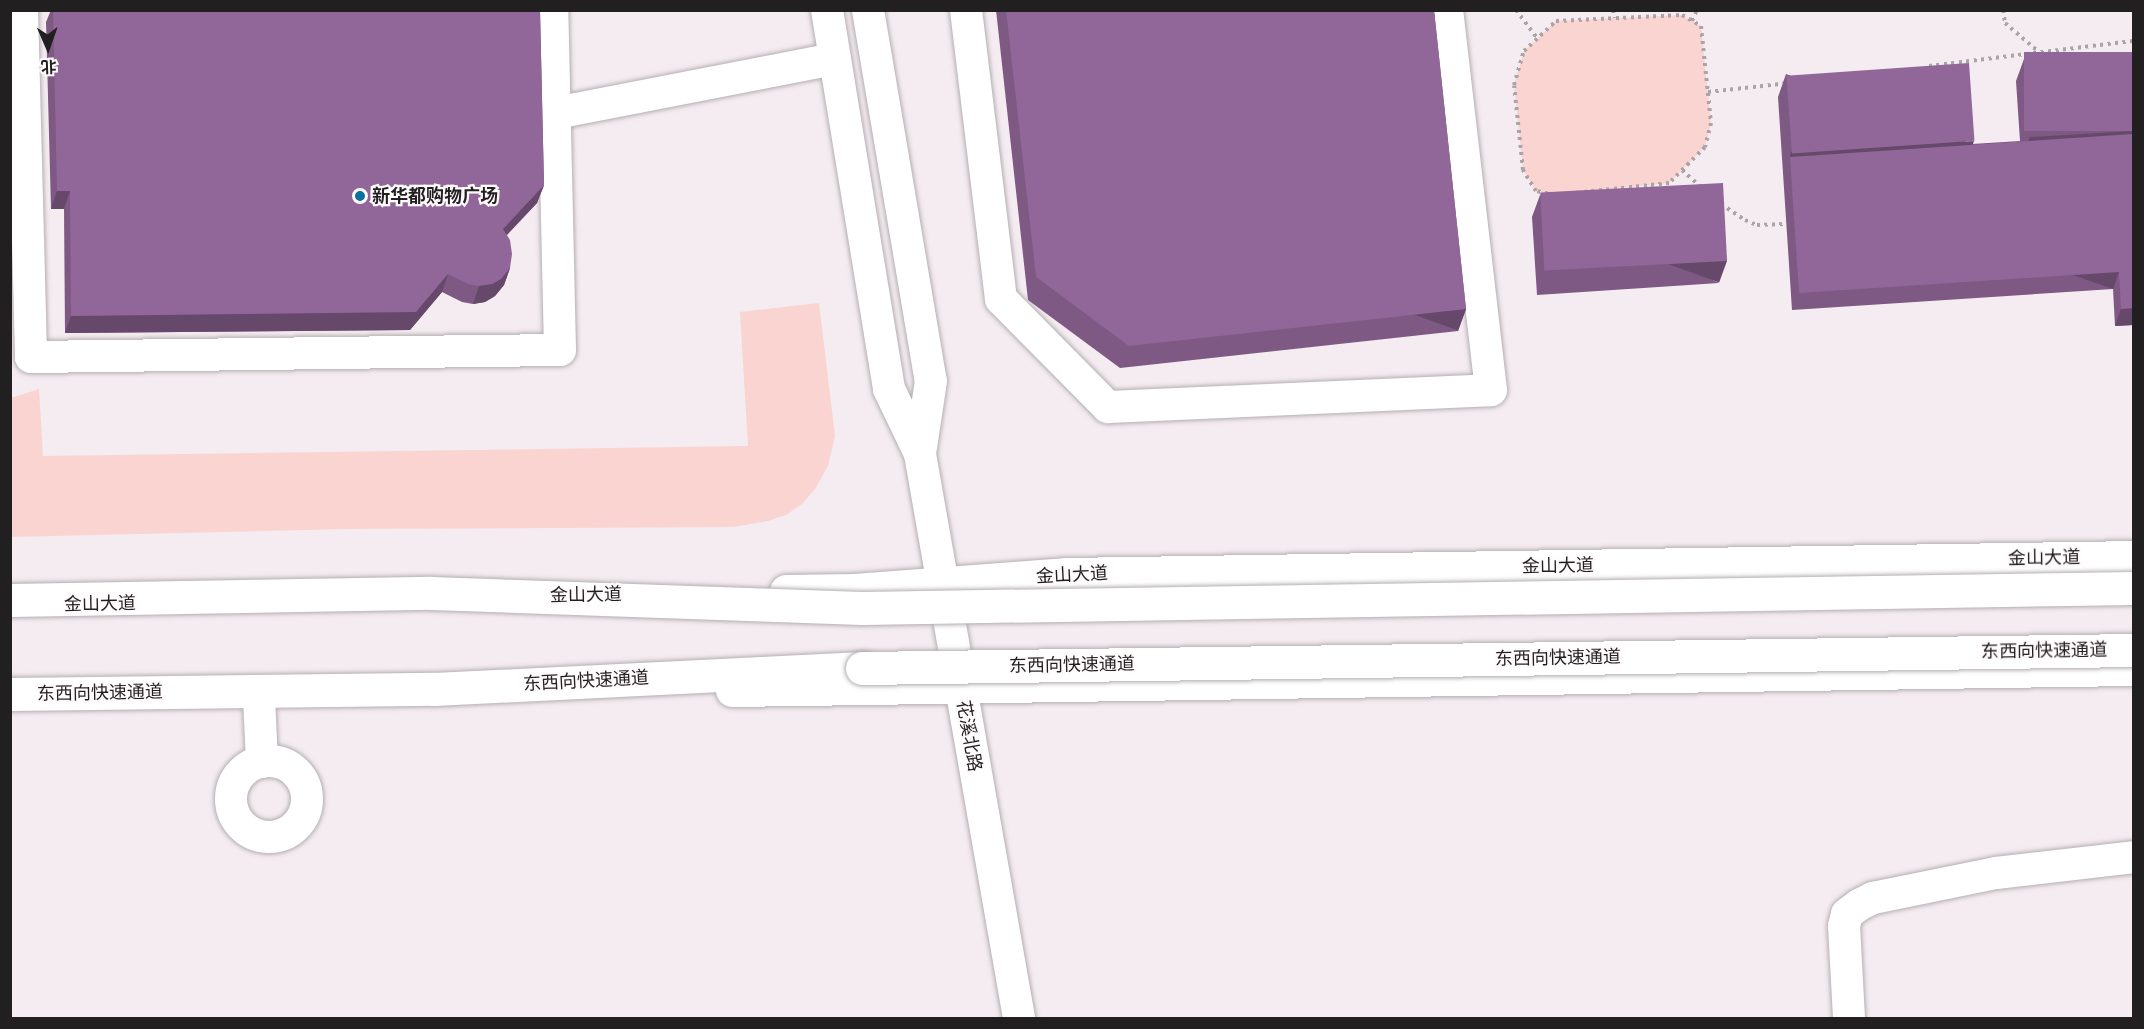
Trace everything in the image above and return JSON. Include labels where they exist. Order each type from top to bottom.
[{"type":"main road","name":"金山大道","points":[[10,606],[843,590],[1067,574],[2133,557]]},
{"type":"main road","points":[[10,600],[431,593],[862,608],[2133,588]]},
{"type":"main road","name":"东西向快速通道","points":[[10,694],[434,689],[862,668],[2133,650]]},
{"type":"main road","points":[[10,709],[259,698],[960,685],[2133,669]]},
{"type":"street","points":[[22,10],[21,357],[560,350],[552,10]]},
{"type":"street","points":[[827,10],[889,389],[920,454]]},
{"type":"street","points":[[868,10],[931,381],[920,454]]},
{"type":"street","points":[[966,10],[1001,299],[1108,407],[1491,390],[1447,10]]},
{"type":"street","points":[[556,113],[835,59]]},
{"type":"street","name":"花溪北路","points":[[920,454],[1019,1018]]},
{"type":"street","points":[[259,698],[262,762]]},
{"type":"street","points":[[1849,1018],[1844,926],[1848,914],[1859,905],[1873,898],[1996,873],[2133,857]]},
{"type":"path","points":[[1516,10],[1537,38]]},
{"type":"path","points":[[1613,10],[1614,18]]},
{"type":"path","points":[[1692,21],[1697,10]]},
{"type":"path","points":[[2003,10],[2005,22],[2038,52],[2040,71]]},
{"type":"path","points":[[1682,15],[1701,26],[1711,123],[1705,147],[1669,183],[1555,195],[1536,191],[1523,170],[1514,85],[1524,51],[1556,21],[1614,18],[1682,15]]},
{"type":"path","points":[[1925,66],[2133,41]]},
{"type":"path","points":[[1936,65],[1937,76]]},
{"type":"path","points":[[1708,92],[1799,81]]},
{"type":"path","points":[[1682,171],[1708,193]]},
{"type":"path","points":[[1586,192],[1587,203]]},
{"type":"path","points":[[1717,201],[1744,220],[1757,225],[1786,224]]},
{"type":"shaded area","points":[[1682,15],[1701,26],[1711,123],[1705,147],[1669,183],[1555,195],[1536,191],[1523,170],[1514,85],[1524,51],[1556,21]]},
{"type":"shaded area","points":[[819,303],[835,436],[828,466],[815,489],[802,504],[786,515],[768,521],[733,527],[346,529],[11,537],[11,398],[39,389],[43,456],[748,446],[740,312]]},
{"type":"building","points":[[53,10],[540,10],[544,185],[503,229],[510,240],[512,254],[510,268],[501,279],[492,284],[479,286],[468,284],[448,274],[416,312],[71,316],[70,191],[57,191]]},
{"type":"building","points":[[1006,10],[1434,10],[1466,309],[1129,346],[1036,277]]},
{"type":"building","points":[[2024,52],[2133,52],[2133,131],[2024,131]]},
{"type":"building","points":[[1969,63],[1974,141],[1792,154],[1786,76]]},
{"type":"building","points":[[2133,134],[2133,308],[2121,309],[2119,272],[1799,293],[1790,157]]},
{"type":"building","points":[[1723,183],[1727,261],[1544,270],[1540,193]]},
{"type":"place","name":"新华都购物广场","points":[[360,196]]}]
